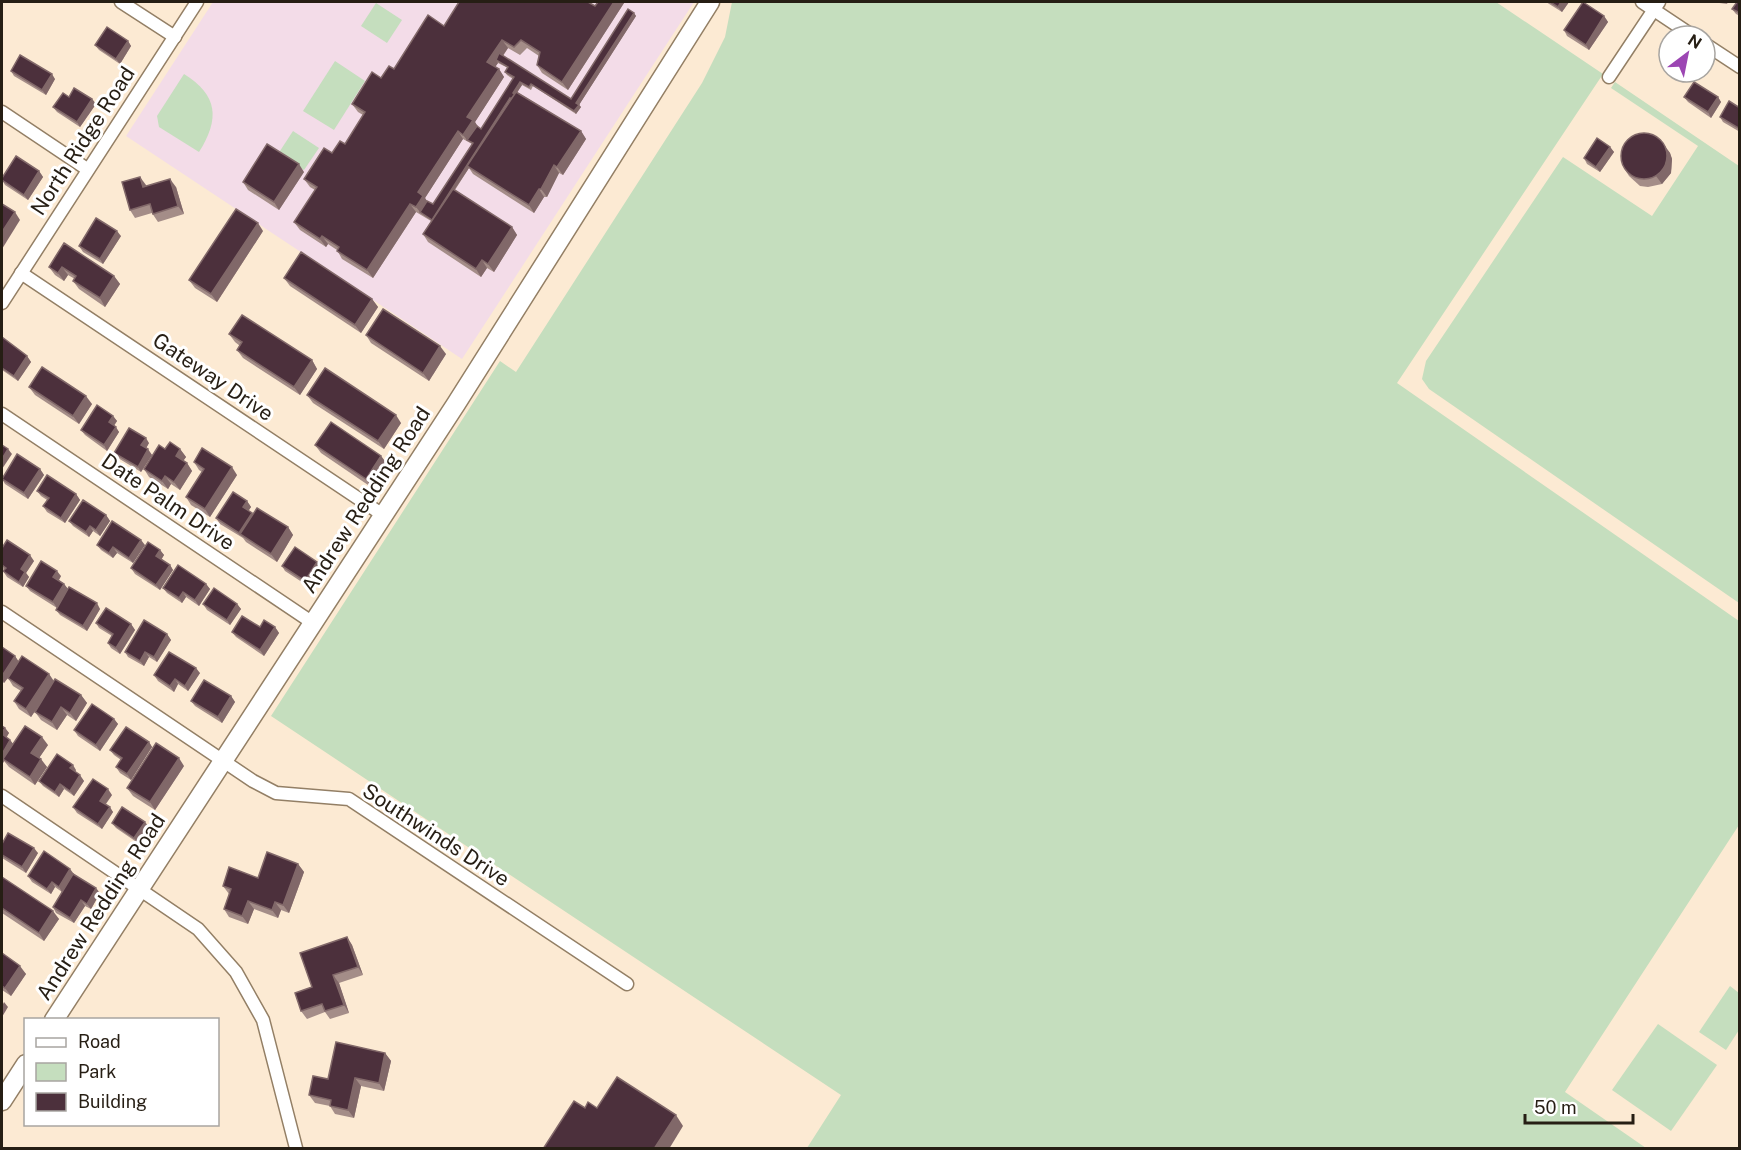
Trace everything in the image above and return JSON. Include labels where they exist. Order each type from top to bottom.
[{"type":"street","points":[[121,2],[175,37]]},
{"type":"street","name":"North Ridge Road","points":[[2,303],[197,2]]},
{"type":"street","name":"Andrew Redding Road","points":[[55,1018],[383,515],[710,2]]},
{"type":"street","points":[[1642,2],[1656,5],[1679,24]]},
{"type":"street","points":[[1609,77],[1656,5]]},
{"type":"street","points":[[1717,52],[1740,67]]},
{"type":"street","points":[[2,112],[87,170]]},
{"type":"street","name":"Gateway Drive","points":[[21,273],[383,515]]},
{"type":"street","name":"Date Palm Drive","points":[[2,414],[313,623]]},
{"type":"street","name":"Southwinds Drive","points":[[2,612],[223,761],[276,793],[349,799],[627,984]]},
{"type":"street","points":[[2,796],[198,929],[216,946],[248,990],[263,1020],[296,1149]]},
{"type":"street","points":[[2,1101],[24,1067]]},
{"type":"shaded area","points":[[213,2],[694,2],[462,359],[126,136]]},
{"type":"green space","points":[[732,2],[1496,2],[1603,74],[1397,383],[1739,621],[1739,825],[1565,1092],[1646,1148],[807,1148],[841,1095],[271,716],[500,361],[516,372],[702,83],[725,37]]},
{"type":"green space","points":[[376,3],[402,20],[387,43],[361,26]]},
{"type":"green space","points":[[335,61],[365,81],[334,130],[303,111]]},
{"type":"green space","points":[[184,74],[204,90],[212,109],[210,129],[199,152],[159,127],[157,116]]},
{"type":"green space","points":[[1615,82],[1739,166],[1739,603],[1429,389],[1422,379],[1426,361],[1563,157],[1652,216],[1698,146],[1611,88]]},
{"type":"green space","points":[[293,131],[319,148],[304,170],[278,154]]},
{"type":"green space","points":[[1730,986],[1739,993],[1739,1030],[1726,1050],[1699,1032]]},
{"type":"green space","points":[[1658,1024],[1717,1065],[1671,1131],[1612,1090]]},
{"type":"building","points":[[459,2],[588,2],[595,6],[598,2],[614,2],[562,82],[537,65],[540,52],[521,40],[514,47],[502,40],[487,62],[499,69],[467,117],[473,120],[463,135],[458,131],[418,192],[423,196],[420,201],[416,207],[410,204],[367,270],[337,251],[339,247],[322,236],[320,239],[294,222],[317,187],[304,179],[324,148],[332,153],[340,141],[345,144],[365,112],[352,104],[372,72],[381,78],[389,66],[394,69],[428,15],[444,26]]},
{"type":"building","points":[[1550,2],[1561,2],[1558,7]]},
{"type":"building","points":[[1583,2],[1604,16],[1586,45],[1564,30]]},
{"type":"building","points":[[1737,2],[1740,2],[1740,13],[1732,9]]},
{"type":"building","points":[[628,9],[634,13],[576,103],[579,105],[574,111],[531,84],[529,87],[520,82],[513,93],[515,94],[510,98],[432,220],[420,212],[427,201],[433,204],[473,143],[467,140],[477,126],[481,129],[514,77],[505,72],[508,67],[496,60],[499,53],[571,99]]},
{"type":"building","points":[[107,27],[128,41],[116,59],[95,45]]},
{"type":"building","points":[[20,55],[52,74],[42,90],[11,71]]},
{"type":"building","points":[[1693,84],[1697,84],[1718,97],[1708,112],[1684,97]]},
{"type":"building","points":[[74,88],[92,99],[77,122],[53,107],[63,93],[69,97]]},
{"type":"building","points":[[516,92],[581,131],[557,167],[554,165],[529,205],[467,166]]},
{"type":"building","points":[[1729,101],[1740,108],[1740,129],[1720,117]]},
{"type":"building","points":[[1644,133],[1660,140],[1667,156],[1660,172],[1644,179],[1628,172],[1621,156],[1628,140]]},
{"type":"building","points":[[1597,138],[1610,147],[1596,167],[1584,158]]},
{"type":"building","points":[[267,144],[299,164],[274,202],[243,182]]},
{"type":"building","points":[[16,156],[39,171],[24,195],[2,180]]},
{"type":"building","points":[[140,177],[143,187],[170,179],[178,206],[153,214],[150,204],[130,210],[122,182]]},
{"type":"building","points":[[453,189],[512,227],[488,264],[482,260],[476,269],[423,234]]},
{"type":"building","points":[[2,204],[15,212],[2,232]]},
{"type":"building","points":[[236,209],[258,223],[211,294],[189,280]]},
{"type":"building","points":[[96,218],[117,231],[100,259],[79,246]]},
{"type":"building","points":[[64,243],[114,276],[100,298],[73,281],[76,276],[62,267],[58,273],[49,267]]},
{"type":"building","points":[[301,252],[372,299],[355,325],[284,278]]},
{"type":"building","points":[[383,309],[440,346],[423,373],[366,335]]},
{"type":"building","points":[[242,315],[312,360],[294,387],[237,350],[242,342],[229,334]]},
{"type":"building","points":[[2,337],[27,356],[14,376],[2,368]]},
{"type":"building","points":[[42,367],[86,396],[73,416],[29,387]]},
{"type":"building","points":[[325,368],[396,415],[378,441],[307,395]]},
{"type":"building","points":[[97,405],[113,416],[109,422],[116,427],[104,445],[81,430]]},
{"type":"building","points":[[331,422],[381,456],[366,479],[315,445]]},
{"type":"building","points":[[129,428],[146,438],[141,445],[148,449],[138,467],[114,453]]},
{"type":"building","points":[[170,442],[180,449],[176,456],[187,463],[174,482],[165,476],[162,481],[144,469],[159,445],[165,449]]},
{"type":"building","points":[[2,445],[8,449],[2,459]]},
{"type":"building","points":[[202,448],[232,467],[205,509],[186,497],[204,469],[194,462]]},
{"type":"building","points":[[17,454],[40,469],[24,493],[2,479]]},
{"type":"building","points":[[47,475],[76,494],[61,518],[43,506],[49,498],[37,491]]},
{"type":"building","points":[[233,492],[247,501],[243,507],[252,513],[239,533],[216,518]]},
{"type":"building","points":[[83,500],[106,515],[96,530],[90,526],[86,532],[69,521]]},
{"type":"building","points":[[257,508],[288,527],[271,554],[240,534]]},
{"type":"building","points":[[112,521],[141,540],[129,558],[113,547],[109,553],[97,545]]},
{"type":"building","points":[[7,540],[30,555],[21,569],[25,572],[19,582],[3,571],[6,568],[2,565],[2,548]]},
{"type":"building","points":[[148,542],[160,550],[156,556],[170,565],[156,585],[131,568]]},
{"type":"building","points":[[295,547],[317,562],[305,581],[282,566]]},
{"type":"building","points":[[41,561],[57,571],[53,577],[64,584],[53,602],[26,586]]},
{"type":"building","points":[[178,565],[206,584],[195,600],[183,592],[179,598],[163,588]]},
{"type":"building","points":[[69,587],[97,603],[83,626],[56,610]]},
{"type":"building","points":[[214,588],[237,604],[227,620],[203,604]]},
{"type":"building","points":[[106,608],[131,624],[116,648],[108,643],[113,634],[96,623]]},
{"type":"building","points":[[242,616],[260,627],[264,620],[275,627],[260,650],[232,632]]},
{"type":"building","points":[[144,620],[167,634],[154,657],[145,652],[140,661],[125,652]]},
{"type":"building","points":[[2,647],[15,656],[2,676]]},
{"type":"building","points":[[169,652],[196,668],[185,686],[175,679],[170,686],[154,675]]},
{"type":"building","points":[[22,656],[49,674],[26,709],[14,701],[23,688],[8,678]]},
{"type":"building","points":[[55,679],[81,695],[70,713],[61,707],[52,722],[35,712]]},
{"type":"building","points":[[204,680],[231,696],[218,717],[191,701]]},
{"type":"building","points":[[92,704],[114,719],[96,745],[74,730]]},
{"type":"building","points":[[25,726],[42,737],[31,753],[41,759],[30,777],[3,759]]},
{"type":"building","points":[[126,727],[149,742],[127,774],[116,767],[122,758],[110,750]]},
{"type":"building","points":[[2,734],[10,740],[2,754]]},
{"type":"building","points":[[156,743],[179,758],[150,802],[127,788]]},
{"type":"building","points":[[57,754],[73,765],[70,768],[80,775],[70,791],[60,784],[55,792],[39,781]]},
{"type":"building","points":[[93,779],[108,789],[100,801],[110,807],[98,824],[73,807]]},
{"type":"building","points":[[122,807],[145,822],[134,838],[112,823]]},
{"type":"building","points":[[8,833],[34,848],[22,867],[2,855],[2,844]]},
{"type":"building","points":[[44,851],[70,869],[59,887],[52,882],[47,889],[28,876]]},
{"type":"building","points":[[267,852],[298,864],[283,905],[275,902],[272,910],[248,901],[242,916],[224,909],[231,889],[223,886],[229,867],[258,878]]},
{"type":"building","points":[[73,874],[96,888],[87,904],[81,900],[70,918],[53,907]]},
{"type":"building","points":[[2,877],[53,911],[39,933],[2,908]]},
{"type":"building","points":[[347,937],[358,967],[333,975],[344,1005],[325,1011],[322,1004],[301,1011],[295,993],[312,987],[300,953]]},
{"type":"building","points":[[2,953],[20,966],[5,988],[2,986]]},
{"type":"building","points":[[336,1042],[385,1053],[379,1083],[355,1078],[348,1110],[330,1106],[331,1100],[309,1095],[313,1076],[328,1079]]},
{"type":"building","points":[[617,1077],[676,1115],[654,1149],[543,1149],[574,1101],[585,1108],[588,1102],[597,1108]]}]
